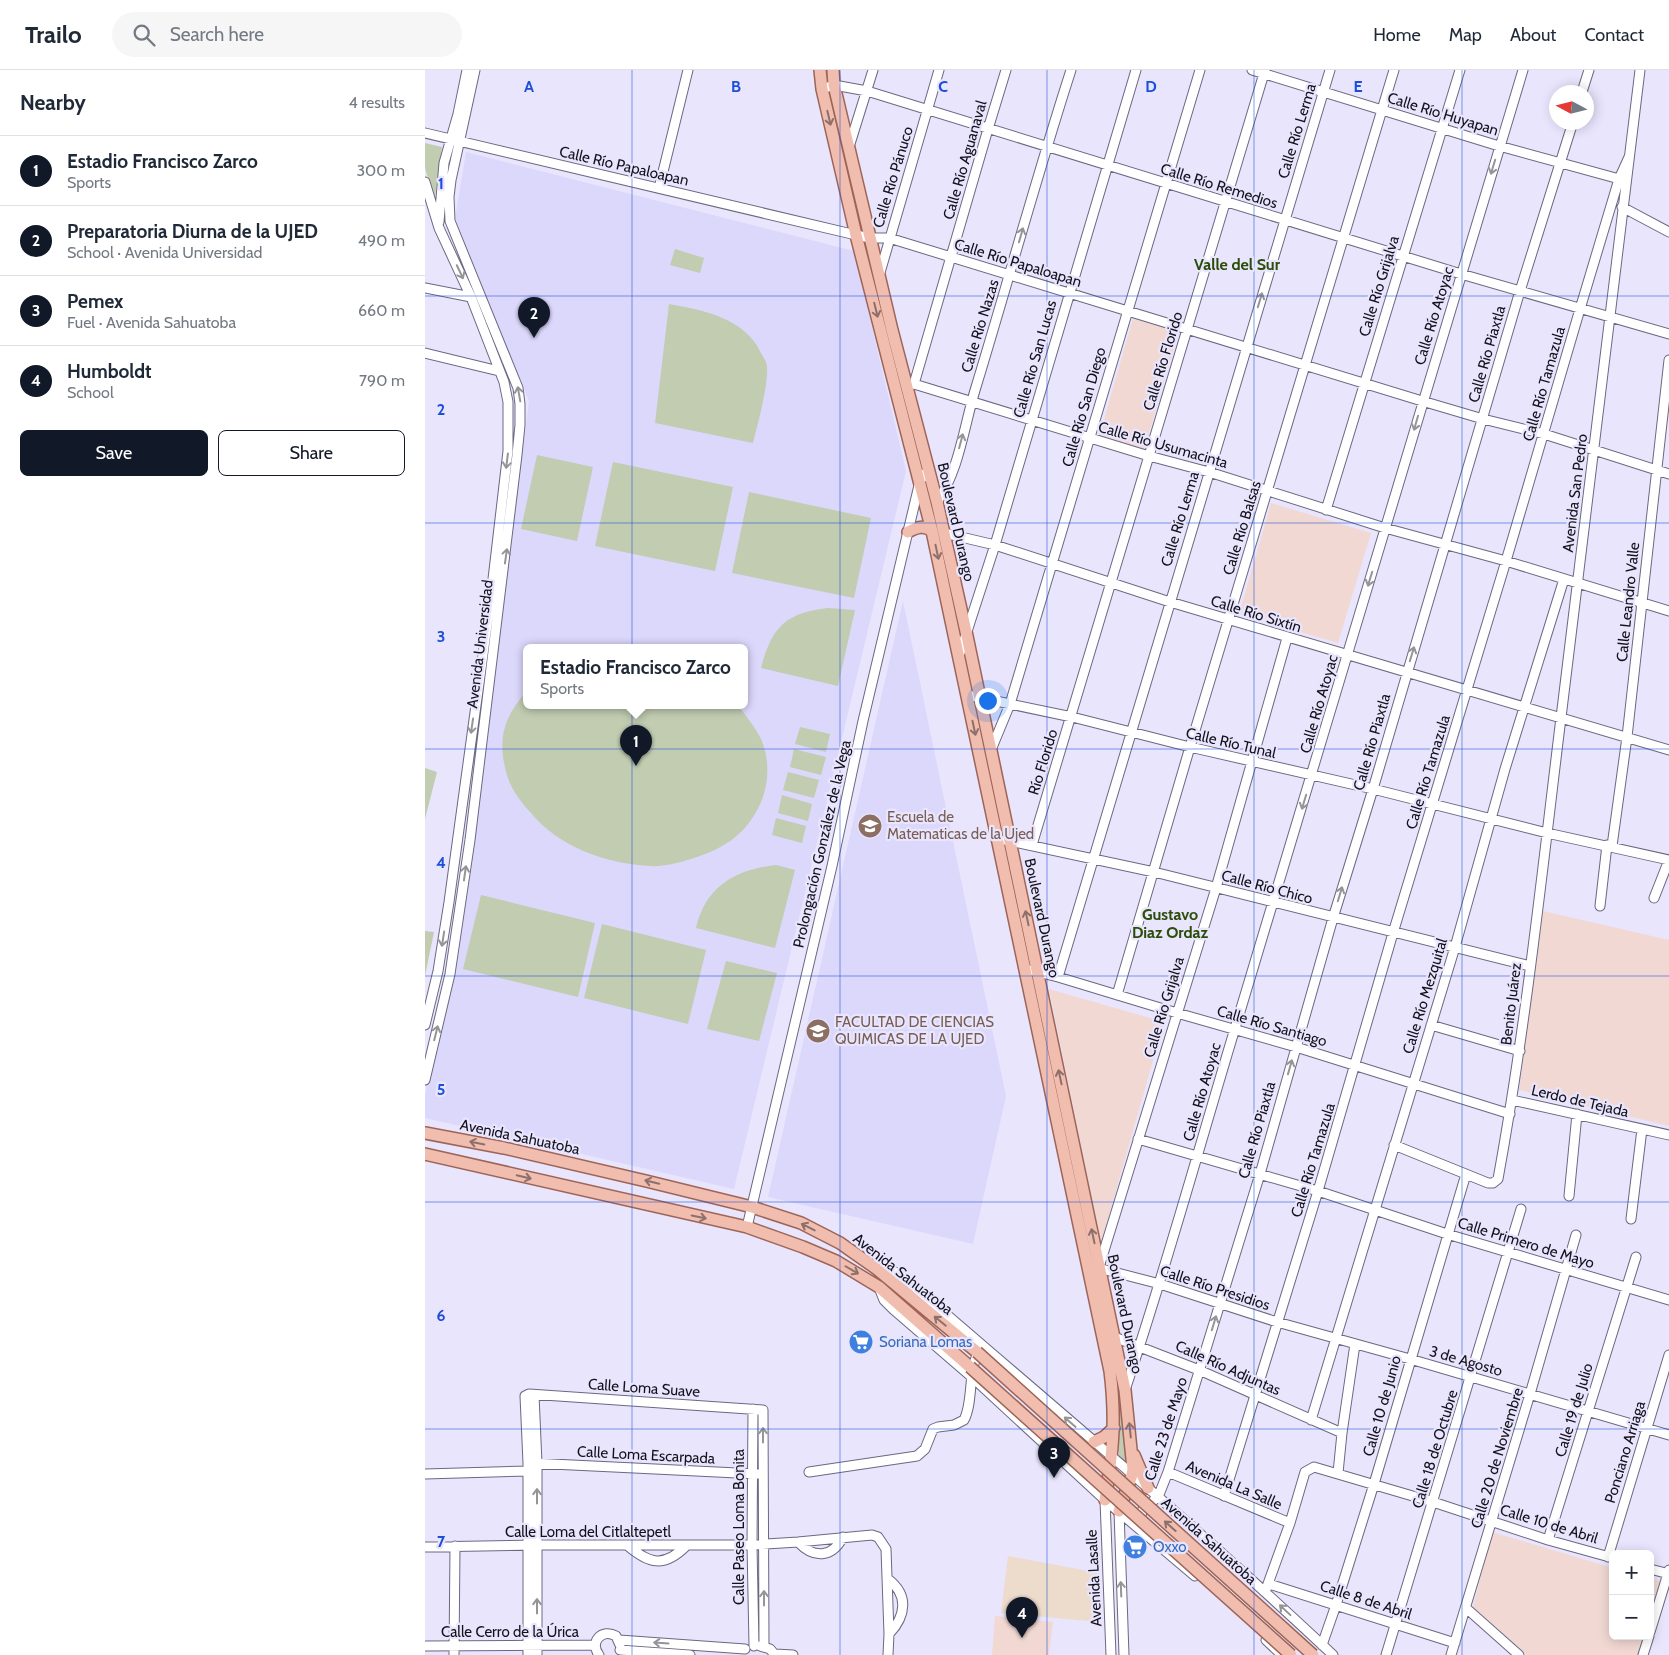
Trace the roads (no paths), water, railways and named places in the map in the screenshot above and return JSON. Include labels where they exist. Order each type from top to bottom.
[{"type":"main road","name":"Boulevard Durango","points":[[819,70],[871,290],[906,386],[920,481],[938,532],[967,636],[1114,1336],[1125,1390],[1132,1451],[1132,1475],[1119,1511]]},
{"type":"main road","name":"Boulevard Durango","points":[[833,70],[834,85],[879,276],[937,502],[938,532],[959,656],[1086,1265],[1110,1371],[1114,1428],[1112,1458],[1105,1500]]},
{"type":"main road","points":[[909,532],[921,527],[938,532]]},
{"type":"main road","name":"Avenida Sahuatoba","points":[[425,1133],[513,1150],[752,1207],[801,1223],[840,1243],[877,1269],[981,1350],[1313,1655]]},
{"type":"main road","name":"Avenida Sahuatoba","points":[[425,1154],[747,1227],[836,1261],[879,1287],[971,1373],[1289,1655]]},
{"type":"main road","points":[[1091,1439],[1104,1437],[1114,1428]]},
{"type":"main road","points":[[1132,1451],[1142,1471],[1147,1488]]},
{"type":"street","points":[[455,141],[467,70]]},
{"type":"street","points":[[439,228],[444,163],[455,141],[475,70]]},
{"type":"street","points":[[659,188],[688,70]]},
{"type":"street","points":[[849,147],[873,70]]},
{"type":"street","name":"Calle Río Pánuco","points":[[871,290],[879,276],[939,70]]},
{"type":"street","name":"Calle Río Aguanaval","points":[[906,386],[951,256],[1007,70]]},
{"type":"street","name":"Calle Río Nazas","points":[[937,502],[951,477],[971,402],[1071,70]]},
{"type":"street","name":"Calle Río San Lucas","points":[[959,656],[995,545],[1136,70]]},
{"type":"street","name":"Calle Río San Diego","points":[[991,750],[1011,704],[1200,70]]},
{"type":"street","name":"Calle Río Huyapan","points":[[1252,70],[1264,72],[1499,146],[1623,180]]},
{"type":"street","name":"Calle Río Lerma","points":[[1058,977],[1330,70]]},
{"type":"street","name":"Calle Río Balsas","points":[[1117,995],[1394,70]]},
{"type":"street","name":"Calle Río Grijalva","points":[[1326,510],[1460,70]]},
{"type":"street","name":"Calle Río Atoyac","points":[[1125,1390],[1160,1284],[1422,401],[1523,70]]},
{"type":"street","points":[[1584,85],[1589,70]]},
{"type":"street","name":"Calle Río Tamazula","points":[[1223,1496],[1318,1191],[1393,933],[1507,561],[1580,309],[1623,180],[1629,157],[1640,70]]},
{"type":"street","name":"Calle Río Florido","points":[[1072,717],[1088,657],[1264,72]]},
{"type":"street","name":"Calle Río Remedios","points":[[822,89],[834,85],[867,91],[1046,148],[1226,201],[1461,274],[1669,334]]},
{"type":"street","name":"Calle Río Piaxtla","points":[[1199,1370],[1260,1174],[1295,1046],[1520,291],[1571,130]]},
{"type":"street","name":"Calle Río Papaloapan","points":[[425,133],[870,238],[889,238],[1422,401],[1544,434],[1669,474]]},
{"type":"street","name":"Avenida Universidad","points":[[425,1080],[428,1055],[450,974],[470,840],[507,547],[520,425],[518,388],[450,221],[449,197],[455,141]]},
{"type":"street","name":"Avenida San Pedro","points":[[1547,832],[1595,451],[1622,207],[1623,180]]},
{"type":"street","name":"Avenida Universidad","points":[[425,182],[439,228],[471,297],[504,382],[508,402],[508,451],[491,596],[449,902],[438,971],[425,1026]]},
{"type":"street","points":[[1622,207],[1669,232]]},
{"type":"street","points":[[425,288],[471,297]]},
{"type":"street","points":[[425,353],[499,371]]},
{"type":"street","name":"Calle Leandro Valle","points":[[1600,906],[1627,737],[1669,360]]},
{"type":"street","name":"Calle Río Usumacinta","points":[[906,386],[971,402],[1149,456],[1209,472],[1385,528],[1507,561],[1669,611]]},
{"type":"street","name":"Prolongación González de la Vega","points":[[747,1227],[920,481],[928,470]]},
{"type":"street","name":"Calle Río Sixtín","points":[[938,532],[995,545],[1169,602],[1287,638],[1669,750]]},
{"type":"street","name":"Calle Río Mezquital","points":[[1311,1420],[1455,947],[1523,708],[1564,580]]},
{"type":"street","name":"Calle Río Grijalva","points":[[1099,1268],[1215,888],[1287,638]]},
{"type":"street","name":"Calle Río Tunal","points":[[967,695],[1072,717],[1131,733],[1669,860]]},
{"type":"street","name":"Río Florido","points":[[1032,845],[1072,717]]},
{"type":"street","points":[[466,768],[478,770]]},
{"type":"street","name":"Benito Juárez","points":[[1466,1174],[1493,1184],[1498,1179],[1519,1051],[1547,832]]},
{"type":"street","name":"Calle Río Chico","points":[[997,838],[1154,872],[1530,966]]},
{"type":"street","points":[[1654,898],[1669,860]]},
{"type":"street","name":"Calle Río Santiago","points":[[1025,969],[1058,977],[1177,1014],[1295,1046],[1510,1114]]},
{"type":"street","points":[[438,971],[450,974]]},
{"type":"street","points":[[1431,1025],[1519,1051]]},
{"type":"street","name":"Lerdo de Tejada","points":[[1512,1100],[1669,1135]]},
{"type":"street","points":[[1569,1196],[1577,1114]]},
{"type":"street","points":[[1631,1219],[1642,1129]]},
{"type":"street","name":"Calle Primero de Mayo","points":[[1138,1139],[1318,1191],[1447,1234],[1669,1300]]},
{"type":"street","points":[[1395,1145],[1466,1174]]},
{"type":"street","name":"Calle 10 de Junio","points":[[1322,1644],[1374,1484],[1466,1174]]},
{"type":"street","name":"Calle 18 de Octubre","points":[[1386,1655],[1521,1209]]},
{"type":"street","name":"Calle 20 de Noviembre","points":[[1451,1655],[1576,1235]]},
{"type":"street","name":"Calle 19 de Julio","points":[[1548,1540],[1636,1257]]},
{"type":"street","name":"Calle Río Presidios","points":[[1086,1265],[1160,1284],[1277,1322],[1335,1338]]},
{"type":"street","name":"Calle Río Adjuntas","points":[[1101,1332],[1199,1370],[1342,1433]]},
{"type":"street","name":"3 de Agosto","points":[[1335,1338],[1669,1435]]},
{"type":"street","points":[[1338,1473],[1355,1344]]},
{"type":"street","points":[[809,1472],[917,1456],[925,1449],[933,1429],[954,1425],[964,1420],[970,1402],[973,1361],[981,1350],[1091,1439],[1267,1588],[1310,1634],[1333,1655]]},
{"type":"street","name":"Ponciano Arriaga","points":[[1612,1550],[1669,1356]]},
{"type":"street","name":"Calle 23 de Mayo","points":[[1158,1497],[1199,1370]]},
{"type":"street","points":[[971,1373],[1105,1500],[1197,1578],[1282,1655]]},
{"type":"street","name":"Calle Loma Suave","points":[[531,1466],[530,1395],[763,1411]]},
{"type":"street","name":"Calle Paseo Loma Bonita","points":[[753,1409],[752,1545],[754,1646]]},
{"type":"street","name":"Calle Paseo Loma Bonita","points":[[763,1411],[764,1646]]},
{"type":"street","points":[[1059,1457],[1075,1455],[1091,1439]]},
{"type":"street","points":[[528,1655],[532,1645],[531,1466]]},
{"type":"street","name":"Calle Loma Escarpada","points":[[425,1474],[531,1466],[763,1474]]},
{"type":"street","name":"Calle 10 de Abril","points":[[1290,1523],[1305,1472],[1314,1467],[1433,1502],[1548,1540],[1609,1558]]},
{"type":"street","name":"Avenida La Salle","points":[[1167,1472],[1290,1523]]},
{"type":"street","points":[[1141,1530],[1143,1509],[1158,1497]]},
{"type":"street","name":"Avenida Lasalle","points":[[1105,1500],[1111,1655]]},
{"type":"street","name":"Avenida Lasalle","points":[[1119,1511],[1124,1655]]},
{"type":"street","points":[[1267,1588],[1290,1523]]},
{"type":"street","name":"Calle Loma del Citlaltepetl","points":[[425,1547],[752,1545],[872,1535],[879,1537],[886,1549],[888,1579]]},
{"type":"street","points":[[798,1542],[811,1553],[825,1554],[835,1549],[843,1537]]},
{"type":"street","points":[[627,1545],[640,1557],[657,1561],[672,1558],[686,1546]]},
{"type":"street","points":[[454,1650],[455,1546]]},
{"type":"street","points":[[1654,1570],[1669,1573],[1654,1620]]},
{"type":"street","points":[[888,1579],[898,1588],[903,1606],[900,1620],[889,1634]]},
{"type":"street","points":[[888,1579],[888,1655]]},
{"type":"street","name":"Calle 8 de Abril","points":[[1267,1588],[1336,1605],[1455,1643]]},
{"type":"street","points":[[1466,1608],[1519,1655]]},
{"type":"street","points":[[1109,1612],[1122,1612]]},
{"type":"street","points":[[599,1655],[595,1645],[599,1636],[607,1633],[612,1634],[619,1640],[744,1652],[754,1646],[764,1646],[775,1654],[793,1655]]},
{"type":"street","points":[[1289,1655],[1290,1647],[1294,1643],[1310,1634]]},
{"type":"street","points":[[619,1640],[618,1652],[689,1655]]},
{"type":"street","points":[[1643,1655],[1648,1640]]},
{"type":"street","points":[[532,1645],[537,1655]]},
{"type":"street","name":"Calle Cerro de la Úrica","points":[[425,1646],[454,1650],[532,1645],[595,1645]]},
{"type":"street","points":[[685,1655],[686,1645]]},
{"type":"place","name":"Preparatoria Diurna de la UJED","points":[[534,338]]},
{"type":"place","name":"Estadio Francisco Zarco","points":[[636,766]]},
{"type":"place","name":"Escuela de Matematicas de la Ujed","points":[[870,826]]},
{"type":"place","name":"FACULTAD DE CIENCIAS QUIMICAS DE LA UJED","points":[[818,1031]]},
{"type":"place","name":"Soriana Lomas","points":[[861,1342]]},
{"type":"place","name":"Pemex","points":[[1054,1478]]},
{"type":"place","name":"Oxxo","points":[[1135,1547]]},
{"type":"place","name":"Humboldt","points":[[1022,1638]]},
{"type":"district","name":"Valle del Sur","points":[[1237,264]]},
{"type":"district","name":"Gustavo Diaz Ordaz","points":[[1170,923]]}]
